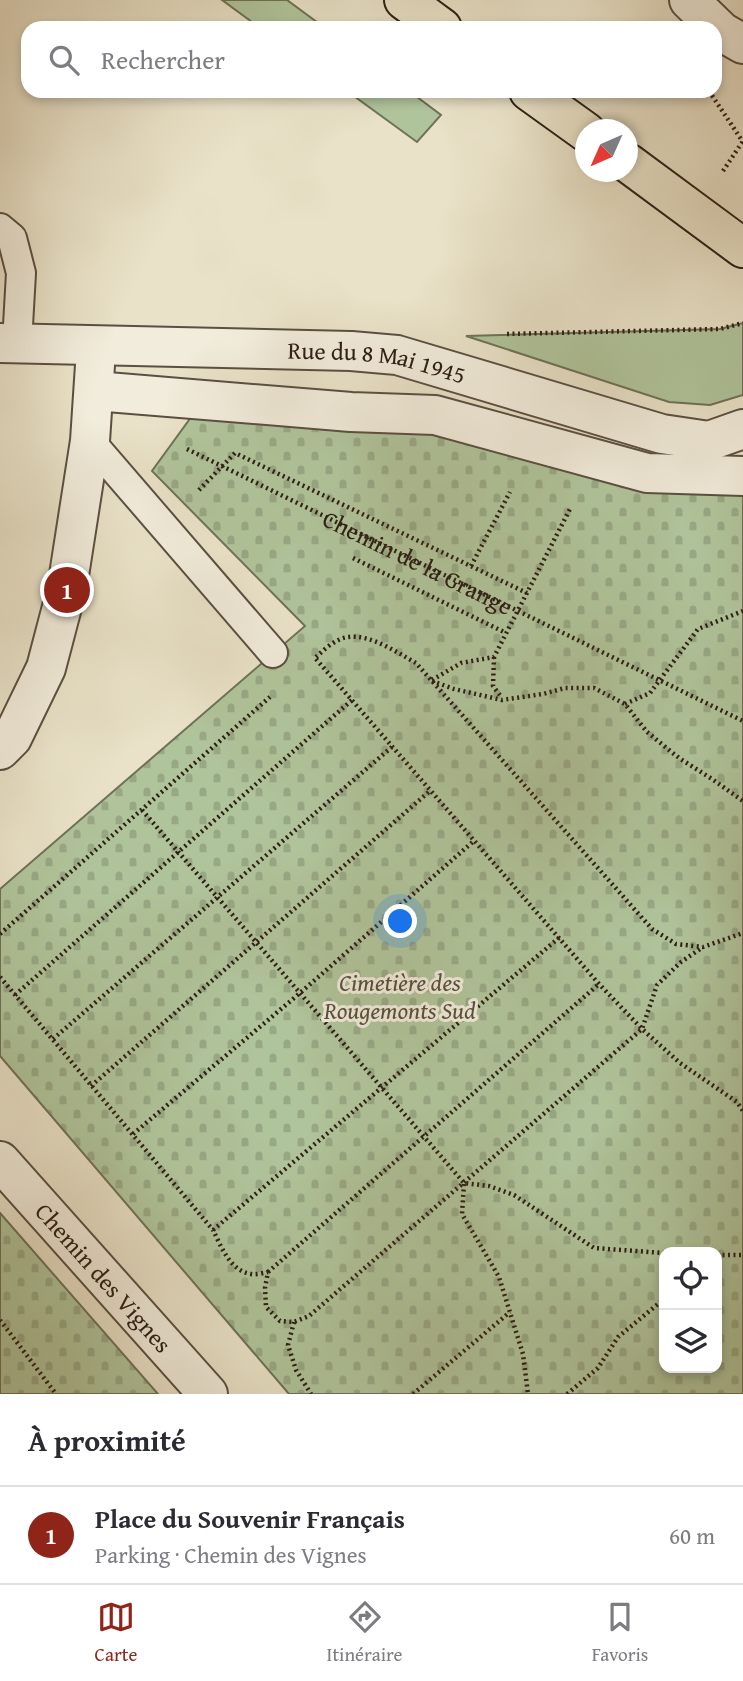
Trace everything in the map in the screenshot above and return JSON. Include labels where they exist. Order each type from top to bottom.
[{"type":"main road","points":[[404,0],[433,21]]},
{"type":"main road","points":[[539,98],[575,124]]},
{"type":"main road","points":[[638,170],[743,248]]},
{"type":"street","points":[[689,0],[711,21]]},
{"type":"street","points":[[722,32],[743,44]]},
{"type":"street","name":"Rue du 8 Mai 1945","points":[[8,343],[351,351],[397,355],[662,434],[709,441],[743,429]]},
{"type":"street","points":[[0,750],[12,738],[46,668],[67,589],[90,440],[96,346]]},
{"type":"street","points":[[95,391],[351,412],[435,415],[647,472],[743,476]]},
{"type":"street","name":"Chemin des Vignes","points":[[0,1161],[208,1394]]},
{"type":"lane","points":[[0,228],[12,238],[21,274],[8,343]]},
{"type":"lane","points":[[90,440],[273,653]]},
{"type":"path","points":[[714,98],[743,142]]},
{"type":"path","points":[[506,334],[720,329],[743,323]]},
{"type":"path","name":"Chemin de la Grange","points":[[186,449],[743,721]]},
{"type":"path","points":[[199,490],[234,453],[527,593]]},
{"type":"path","points":[[471,566],[510,492]]},
{"type":"path","points":[[502,699],[493,686],[494,657],[570,509]]},
{"type":"path","points":[[353,558],[506,633]]},
{"type":"path","points":[[625,704],[650,693],[698,629],[743,611]]},
{"type":"path","points":[[305,667],[332,643],[349,636],[383,644],[416,663],[652,929],[676,944],[703,947]]},
{"type":"path","points":[[431,681],[461,663],[494,657]]},
{"type":"path","points":[[315,658],[599,984],[642,1029],[680,1063],[737,1102],[743,1111]]},
{"type":"path","points":[[431,681],[454,689],[502,699],[543,694],[565,688],[594,688],[625,704],[647,732],[679,758],[743,801]]},
{"type":"path","points":[[0,934],[274,693]]},
{"type":"path","points":[[15,995],[352,700]]},
{"type":"path","points":[[52,1039],[393,746]]},
{"type":"path","points":[[92,1086],[431,790]]},
{"type":"path","points":[[142,810],[464,1183],[489,1186],[514,1195],[594,1248],[659,1253]]},
{"type":"path","points":[[133,1134],[475,840]]},
{"type":"path","points":[[268,1272],[266,1307],[280,1321],[294,1322],[309,1316],[642,1029],[657,985],[681,962],[703,947],[741,936]]},
{"type":"path","points":[[213,1230],[560,937]]},
{"type":"path","points":[[0,977],[213,1230],[225,1254],[236,1268],[251,1274],[268,1272],[599,984]]},
{"type":"path","points":[[464,1183],[461,1214],[499,1277],[523,1354],[528,1394]]},
{"type":"path","points":[[722,1255],[743,1255]]},
{"type":"path","points":[[568,1394],[598,1368],[618,1336],[659,1303]]},
{"type":"path","points":[[413,1394],[510,1312]]},
{"type":"path","points":[[0,1320],[56,1394]]},
{"type":"path","points":[[294,1322],[288,1345],[296,1370],[311,1394]]},
{"type":"green space","points":[[222,0],[287,0],[316,21],[250,21]]},
{"type":"green space","points":[[357,98],[418,98],[441,115],[417,142]]},
{"type":"green space","points":[[743,323],[743,395],[710,405],[669,402],[466,336],[720,329]]},
{"type":"green space","name":"Cimetière des Rougemonts Sud","points":[[197,409],[436,430],[743,485],[743,1394],[289,1394],[0,1056],[0,889],[305,626],[152,471]]},
{"type":"green space","points":[[0,1213],[158,1394],[0,1394]]},
{"type":"place","name":"Place du Souvenir Français","points":[[67,590]]}]
